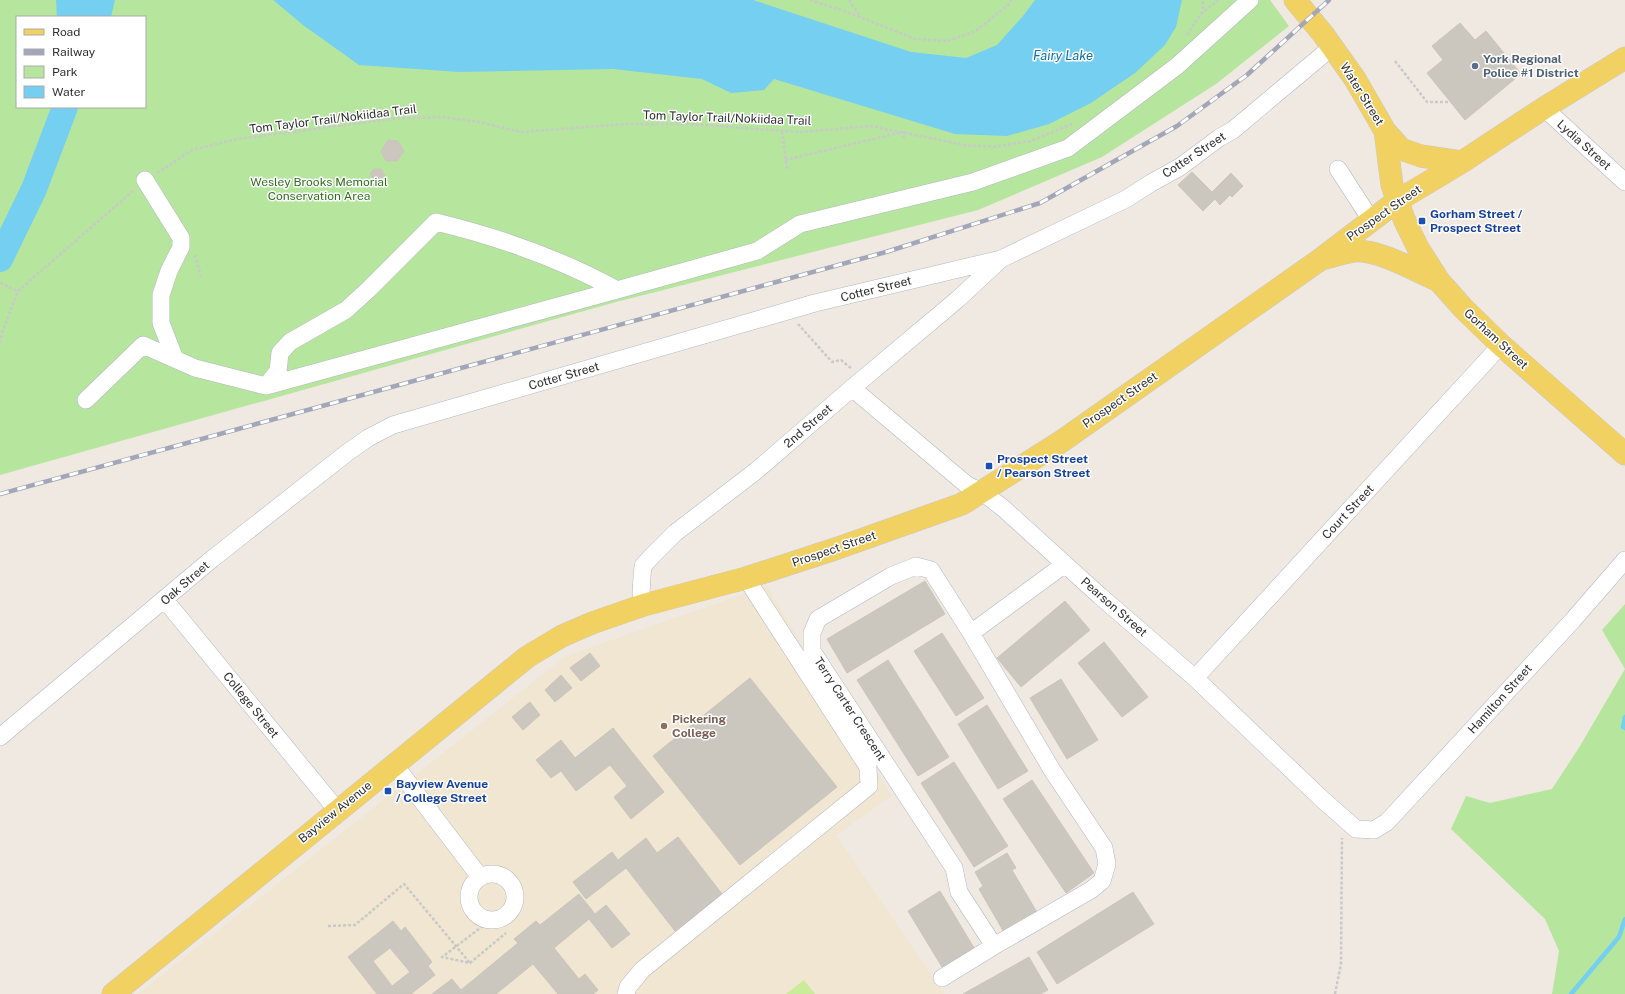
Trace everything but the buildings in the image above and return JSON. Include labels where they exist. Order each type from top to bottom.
[{"type":"main road","name":"Water Street","points":[[1295,0],[1355,79],[1385,131],[1392,185],[1397,201]]},
{"type":"main road","name":"Prospect Street","points":[[562,636],[592,623],[644,605],[746,578],[838,548],[962,504],[1062,441],[1321,259],[1397,201],[1462,162],[1544,108],[1625,58]]},
{"type":"main road","points":[[1385,131],[1401,149],[1421,156],[1462,162]]},
{"type":"main road","name":"Gorham Street","points":[[1397,201],[1418,248],[1438,282],[1502,345],[1625,454]]},
{"type":"main road","points":[[1321,259],[1354,251],[1374,254],[1390,259],[1438,282]]},
{"type":"main road","name":"Bayview Avenue","points":[[112,994],[527,657],[562,636]]},
{"type":"street","points":[[86,400],[143,345],[195,368],[266,386],[757,251],[800,224],[973,182],[1068,148],[1177,66],[1250,0]]},
{"type":"street","name":"Cotter Street","points":[[374,435],[393,425],[816,303],[1001,259],[1126,199],[1180,167],[1219,138],[1233,130],[1332,47]]},
{"type":"street","name":"Lydia Street","points":[[1544,108],[1625,182]]},
{"type":"street","points":[[1338,169],[1371,220]]},
{"type":"street","points":[[145,180],[182,238],[181,247],[169,271],[161,294],[160,323],[174,359]]},
{"type":"street","points":[[266,386],[278,371],[280,353],[290,342],[346,310],[436,222],[479,232],[577,269],[617,290]]},
{"type":"street","name":"2nd Street","points":[[644,605],[642,594],[643,566],[675,533],[756,471],[958,299],[1001,259]]},
{"type":"street","name":"Court Street","points":[[1195,678],[1502,345]]},
{"type":"street","name":"Pearson Street","points":[[858,383],[967,485],[982,492],[1000,504],[1100,596],[1195,678],[1356,830],[1369,830]]},
{"type":"street","name":"Oak Street","points":[[0,737],[212,559],[348,452],[374,435]]},
{"type":"street","name":"Hamilton Street","points":[[1369,830],[1374,830],[1387,822],[1573,620],[1625,560]]},
{"type":"street","points":[[971,633],[1065,564]]},
{"type":"street","name":"Terry Carter Crescent","points":[[942,978],[1091,890],[1102,881],[1107,864],[1104,848],[1052,770],[971,633],[931,570],[916,566],[891,576],[818,620],[812,633],[812,651],[954,868],[958,892],[994,946]]},
{"type":"street","points":[[626,994],[628,987],[642,970],[869,786],[868,767],[746,578]]},
{"type":"street","name":"College Street","points":[[165,600],[337,810]]},
{"type":"street","points":[[394,764],[480,877]]},
{"type":"street","points":[[492,874],[504,878],[510,883],[514,891],[515,900],[507,915],[500,919],[491,920],[476,914],[470,907],[468,899],[473,882],[480,877],[492,874]]},
{"type":"path","points":[[810,0],[915,39],[947,41],[976,31],[1008,6],[1011,0]]},
{"type":"path","points":[[849,0],[861,18]]},
{"type":"path","points":[[1202,14],[1203,0]]},
{"type":"path","points":[[1185,37],[1202,14],[1218,0]]},
{"type":"path","points":[[1395,61],[1427,102],[1450,102]]},
{"type":"path","name":"Tom Taylor Trail/Nokiidaa Trail","points":[[18,291],[145,180],[192,150],[236,139],[390,119],[442,117],[474,121],[521,132],[627,124],[688,124],[799,132],[871,126],[964,145],[993,147],[1031,142],[1073,124]]},
{"type":"path","points":[[782,131],[787,169]]},
{"type":"path","points":[[786,160],[903,132],[904,140]]},
{"type":"path","points":[[0,283],[18,291],[2,330],[0,343]]},
{"type":"path","points":[[787,312],[832,362],[841,360],[858,383]]},
{"type":"path","points":[[1335,994],[1341,964],[1342,817]]},
{"type":"path","points":[[328,926],[355,924],[404,884],[470,963]]},
{"type":"path","points":[[470,963],[442,957],[491,920]]},
{"type":"path","points":[[470,963],[506,933]]},
{"type":"shaded area","name":"Pickering College","points":[[767,586],[892,796],[836,835],[944,994],[138,994],[566,656]]},
{"type":"green space","name":"Wesley Brooks Memorial Conservation Area","points":[[0,0],[1270,0],[1289,26],[1216,84],[1102,157],[978,210],[616,302],[0,475]]},
{"type":"green space","points":[[1625,604],[1625,669],[1602,630]]},
{"type":"green space","points":[[1625,669],[1625,994],[1552,994],[1559,951],[1545,919],[1451,829],[1466,796],[1490,803],[1552,789],[1580,746]]},
{"type":"green space","points":[[804,980],[815,994],[786,994]]},
{"type":"water","points":[[56,0],[115,0],[111,16],[57,16]]},
{"type":"water","name":"Fairy Lake","points":[[273,0],[753,0],[911,52],[966,58],[997,45],[1035,0],[1182,0],[1176,27],[1165,45],[1135,73],[1091,103],[1049,124],[1007,136],[955,134],[774,79],[764,90],[731,93],[702,79],[613,69],[460,72],[359,65],[303,25]]},
{"type":"waterway","points":[[0,259],[34,189],[65,108]]},
{"type":"waterway","points":[[1625,717],[1623,727],[1625,728]]},
{"type":"waterway","points":[[1571,994],[1619,937],[1625,919]]},
{"type":"railway","points":[[0,494],[886,252],[1040,203],[1177,126],[1247,75],[1329,0]]},
{"type":"place","name":"York Regional Police #1 District","points":[[1475,66]]},
{"type":"place","name":"Gorham Street / Prospect Street","points":[[1422,221]]},
{"type":"place","name":"Prospect Street / Pearson Street","points":[[989,466]]},
{"type":"place","name":"Pickering College","points":[[664,726]]},
{"type":"place","name":"Bayview Avenue / College Street","points":[[388,791]]}]
